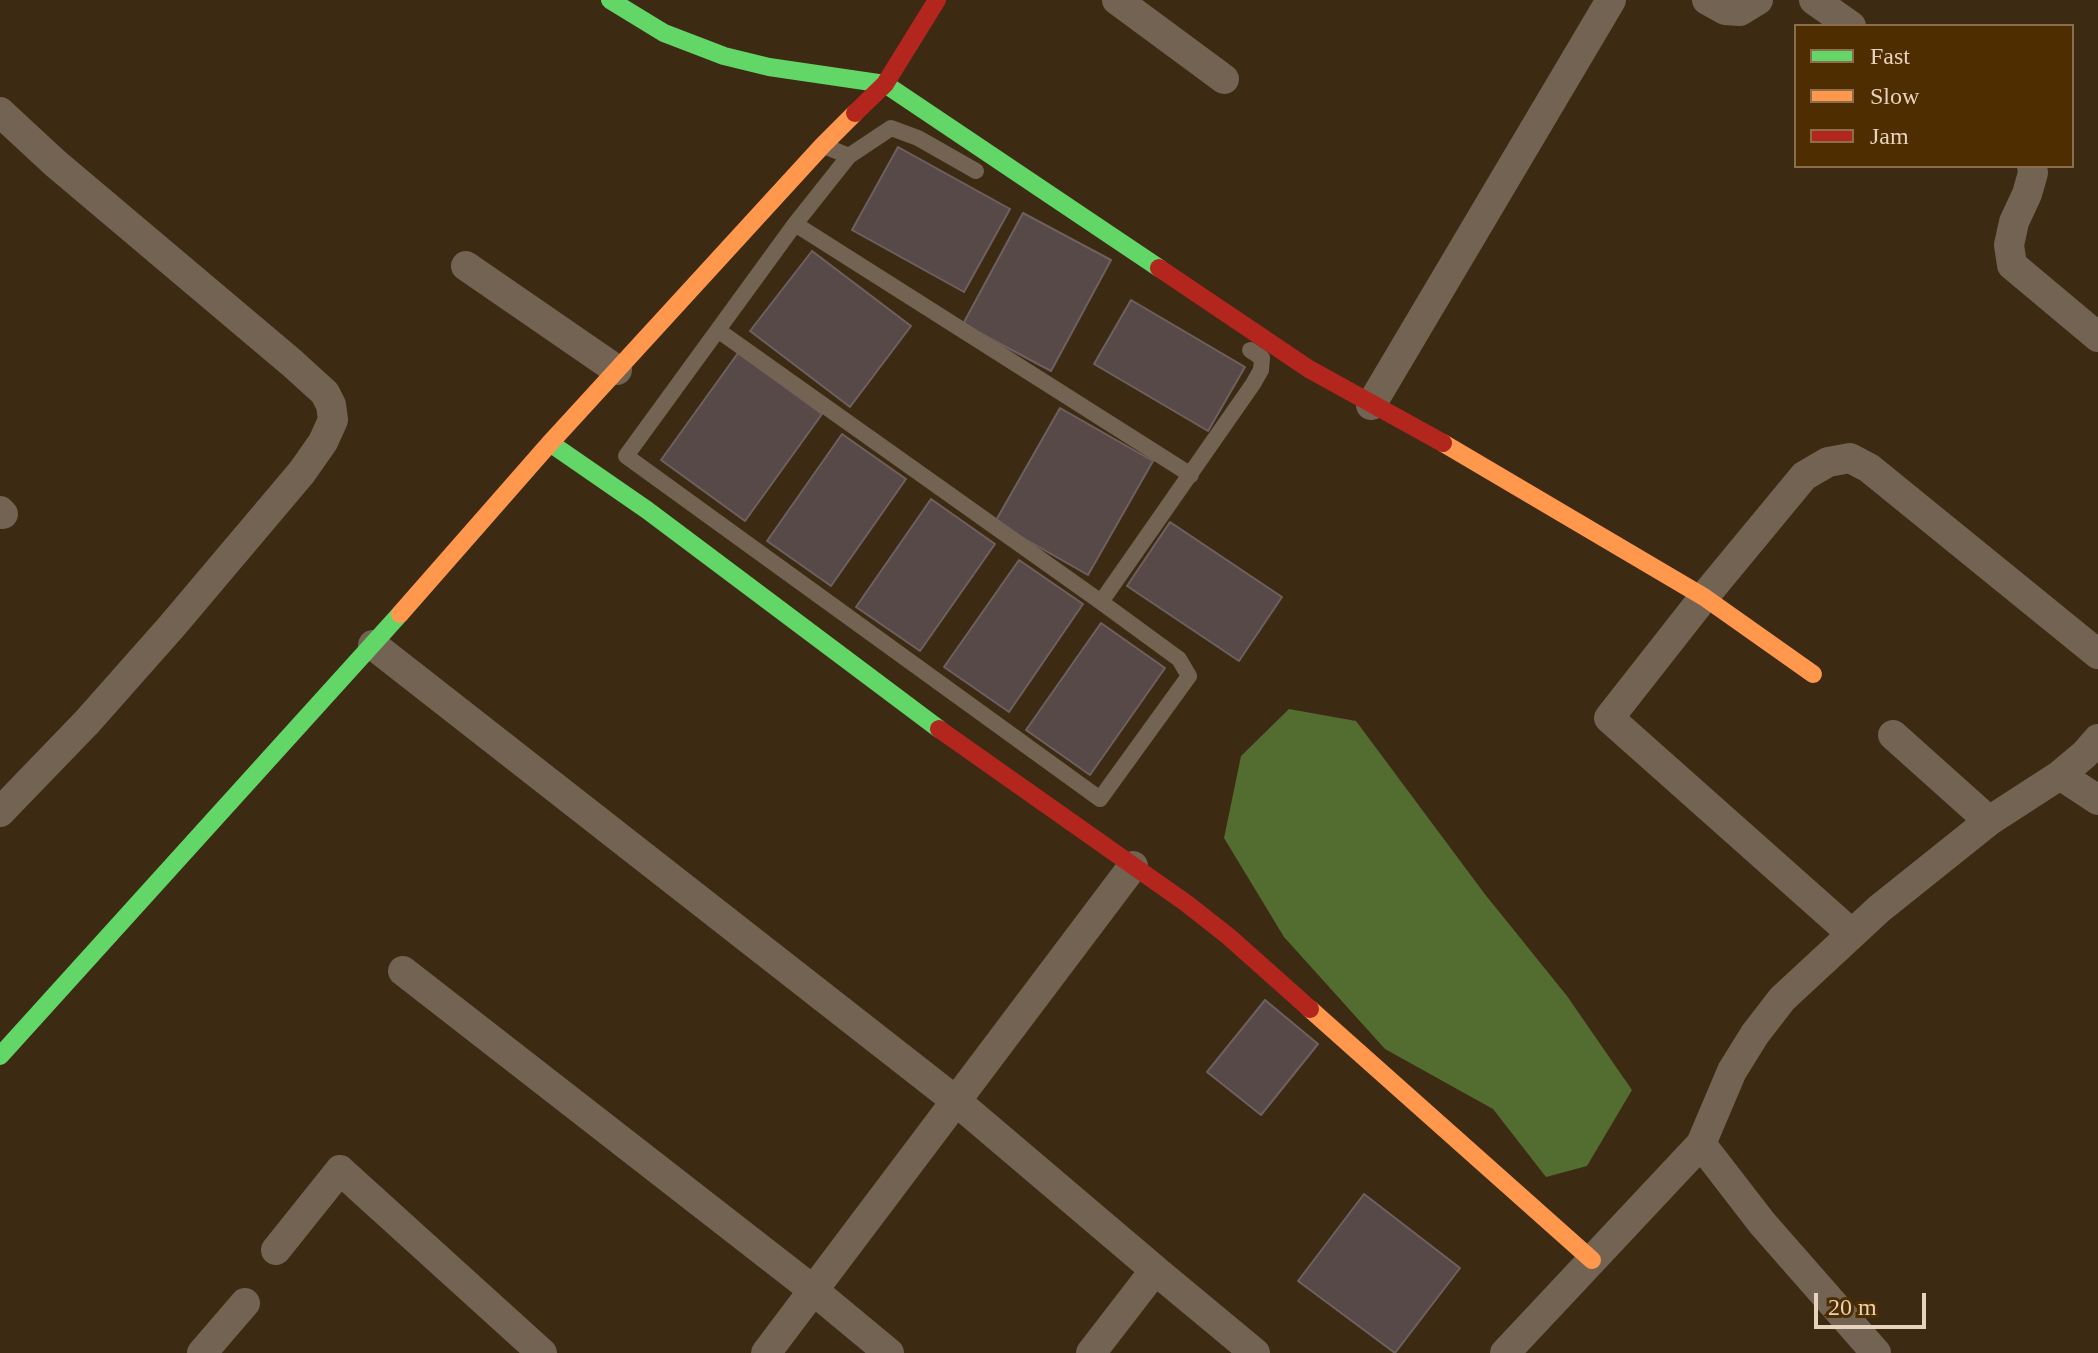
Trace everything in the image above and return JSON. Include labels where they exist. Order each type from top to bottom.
[{"type":"street","points":[[610,0],[664,33],[724,56],[769,67],[885,84],[1309,369],[1452,448],[1704,597],[1813,674]]},
{"type":"street","points":[[0,1056],[373,645],[550,443],[823,145],[885,84],[937,0]]},
{"type":"street","points":[[1117,0],[1224,79]]},
{"type":"street","points":[[1371,405],[1611,0]]},
{"type":"street","points":[[1707,0],[1725,10],[1740,11],[1758,0]]},
{"type":"street","points":[[1814,0],[1848,24]]},
{"type":"street","points":[[0,112],[55,163],[325,393],[333,420],[323,442],[302,472],[154,647],[0,812]]},
{"type":"street","points":[[2032,168],[2027,194],[2014,222],[2009,245],[2012,265],[2098,337]]},
{"type":"street","points":[[466,266],[617,370]]},
{"type":"street","points":[[550,443],[647,510],[892,695],[1228,936],[1592,1260]]},
{"type":"street","points":[[1852,934],[1609,718],[1804,476],[1828,462],[1850,458],[1869,468],[2098,654]]},
{"type":"street","points":[[373,645],[956,1101],[1255,1353]]},
{"type":"street","points":[[1893,735],[1989,821]]},
{"type":"street","points":[[1505,1353],[1701,1144],[1732,1071],[1782,999],[1879,909],[1989,821],[2060,775],[2098,739]]},
{"type":"street","points":[[2060,775],[2098,800]]},
{"type":"street","points":[[766,1353],[1133,866]]},
{"type":"street","points":[[403,971],[813,1290],[889,1353]]},
{"type":"street","points":[[1701,1144],[1762,1223],[1876,1353]]},
{"type":"street","points":[[276,1250],[340,1170],[542,1353]]},
{"type":"street","points":[[1091,1353],[1155,1270]]},
{"type":"street","points":[[202,1353],[245,1303]]},
{"type":"lane","points":[[719,331],[1179,659],[1189,676],[1100,799],[626,456],[795,224],[849,156],[891,128],[952,156],[991,181]]},
{"type":"lane","points":[[823,145],[849,156]]},
{"type":"lane","points":[[795,224],[1191,475]]},
{"type":"lane","points":[[1101,602],[1261,370],[1262,358],[1236,341]]},
{"type":"shaded area","points":[[1289,709],[1356,721],[1484,893],[1567,996],[1632,1090],[1587,1166],[1546,1177],[1493,1109],[1385,1049],[1284,937],[1224,838],[1241,756]]},
{"type":"building","points":[[898,147],[1010,209],[964,292],[852,230]]},
{"type":"building","points":[[1023,213],[1111,260],[1051,371],[963,324]]},
{"type":"building","points":[[812,251],[911,326],[850,407],[750,331]]},
{"type":"building","points":[[1131,300],[1245,367],[1208,431],[1094,364]]},
{"type":"building","points":[[738,353],[822,414],[745,521],[661,460]]},
{"type":"building","points":[[1060,408],[1153,461],[1088,575],[995,522]]},
{"type":"building","points":[[842,434],[906,479],[831,586],[767,541]]},
{"type":"building","points":[[931,499],[995,544],[920,651],[856,607]]},
{"type":"building","points":[[1170,522],[1282,597],[1239,661],[1127,586]]},
{"type":"building","points":[[1019,560],[1083,604],[1009,712],[944,667]]},
{"type":"building","points":[[1101,623],[1165,668],[1090,775],[1026,730]]},
{"type":"building","points":[[1265,1000],[1318,1044],[1261,1115],[1207,1072]]},
{"type":"building","points":[[1364,1194],[1460,1268],[1395,1353],[1298,1281]]},
{"type":"traffic: fast","points":[[610,0],[664,33],[724,56],[769,67],[885,84],[1159,268]]},
{"type":"traffic: fast","points":[[550,443],[647,510],[939,729]]},
{"type":"traffic: fast","points":[[0,1056],[400,614]]},
{"type":"traffic: slow","points":[[400,614],[550,443],[855,113]]},
{"type":"traffic: slow","points":[[1443,443],[1704,597],[1813,674]]},
{"type":"traffic: slow","points":[[1310,1009],[1592,1260]]},
{"type":"traffic: jam","points":[[855,113],[885,84],[937,0]]},
{"type":"traffic: jam","points":[[1159,268],[1309,369],[1443,443]]},
{"type":"traffic: jam","points":[[939,729],[1186,903],[1310,1009]]}]
